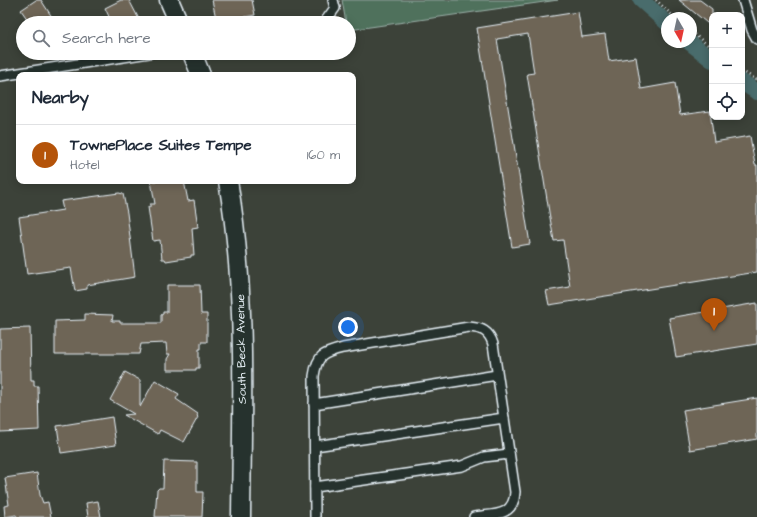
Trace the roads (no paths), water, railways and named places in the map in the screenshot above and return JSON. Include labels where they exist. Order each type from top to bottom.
[{"type":"street","points":[[169,0],[176,16]]},
{"type":"street","points":[[195,60],[200,72]]},
{"type":"street","name":"South Beck Avenue","points":[[228,184],[236,232],[241,288],[241,517]]},
{"type":"lane","points":[[329,16],[334,8],[333,0]]},
{"type":"lane","points":[[743,0],[752,30],[757,39]]},
{"type":"lane","points":[[26,72],[104,60]]},
{"type":"lane","points":[[0,76],[16,74]]},
{"type":"lane","points":[[315,517],[314,376],[316,364],[319,359],[326,352],[468,327],[480,328],[490,336],[515,492],[514,502],[511,508],[506,512],[474,517]]},
{"type":"lane","points":[[314,404],[497,376]]},
{"type":"lane","points":[[315,446],[504,418]]},
{"type":"lane","points":[[315,487],[462,466],[484,457],[509,454]]},
{"type":"waterway","points":[[641,0],[661,18]]},
{"type":"waterway","points":[[697,48],[709,58]]},
{"type":"waterway","points":[[745,84],[757,92]]},
{"type":"place","name":"TownePlace Suites Tempe","points":[[714,331]]}]
